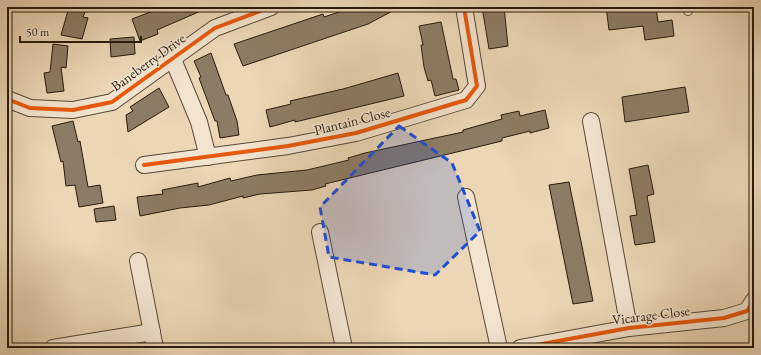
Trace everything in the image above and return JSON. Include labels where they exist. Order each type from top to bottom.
[{"type":"street","name":"Plantain Close","points":[[144,165],[288,146],[356,133],[466,100],[477,86],[464,7]]},
{"type":"street","name":"Baneberry Drive","points":[[7,99],[30,108],[73,110],[112,102],[172,57],[215,28],[262,9]]},
{"type":"street","points":[[172,57],[198,122],[208,157]]},
{"type":"street","points":[[591,121],[629,328]]},
{"type":"street","points":[[466,197],[499,348]]},
{"type":"street","points":[[320,232],[344,348]]},
{"type":"street","points":[[138,261],[155,348]]},
{"type":"street","name":"Vicarage Close","points":[[520,348],[629,328],[724,318],[747,311],[754,300]]},
{"type":"street","points":[[53,348],[152,332]]},
{"type":"highlighted area","points":[[399,126],[452,163],[480,231],[435,275],[329,257],[320,207]]},
{"type":"building","points":[[69,7],[87,7],[83,17],[88,18],[82,39],[61,35]]},
{"type":"building","points":[[151,7],[210,7],[157,30],[158,34],[140,41],[132,19],[153,11]]},
{"type":"building","points":[[354,7],[400,7],[368,24],[243,66],[234,44],[323,14],[324,17]]},
{"type":"building","points":[[482,7],[504,7],[508,46],[489,49]]},
{"type":"building","points":[[606,7],[622,7],[622,11],[656,7],[658,22],[672,20],[674,36],[645,40],[643,26],[609,30]]},
{"type":"building","points":[[441,22],[453,79],[456,79],[459,90],[435,96],[431,80],[428,81],[424,67],[421,45],[423,45],[419,26]]},
{"type":"building","points":[[134,37],[135,54],[111,57],[110,39]]},
{"type":"building","points":[[53,44],[68,46],[66,68],[61,67],[64,91],[47,93],[44,73],[50,72]]},
{"type":"building","points":[[211,53],[237,121],[239,135],[220,138],[217,121],[215,121],[199,78],[201,77],[194,61]]},
{"type":"building","points":[[398,73],[404,96],[270,127],[266,110],[291,104],[290,101],[343,89]]},
{"type":"building","points":[[685,87],[689,112],[625,122],[622,97]]},
{"type":"building","points":[[159,88],[169,107],[128,132],[126,115],[133,111],[130,107]]},
{"type":"building","points":[[545,110],[549,128],[502,138],[502,141],[325,184],[326,186],[312,190],[260,194],[243,198],[243,196],[209,205],[180,208],[140,216],[137,197],[163,194],[162,190],[198,183],[198,187],[230,178],[231,181],[257,175],[307,170],[349,160],[348,158],[365,153],[463,132],[463,130],[502,119],[501,115],[519,111],[520,116]]},
{"type":"building","points":[[73,121],[78,142],[80,141],[88,187],[100,185],[103,203],[79,207],[75,185],[66,186],[63,161],[61,162],[52,126]]},
{"type":"building","points":[[648,165],[654,194],[647,196],[655,242],[635,245],[630,216],[637,215],[629,169]]},
{"type":"building","points":[[569,182],[593,301],[573,304],[549,185]]},
{"type":"building","points":[[114,206],[116,220],[96,222],[94,209]]},
{"type":"cycle path","points":[[7,99],[30,108],[73,110],[112,102],[215,28],[271,7]]},
{"type":"cycle path","points":[[144,165],[288,146],[356,133],[466,100],[477,86],[464,7]]},
{"type":"cycle path","points":[[520,348],[629,328],[724,318],[747,311],[754,300]]}]
